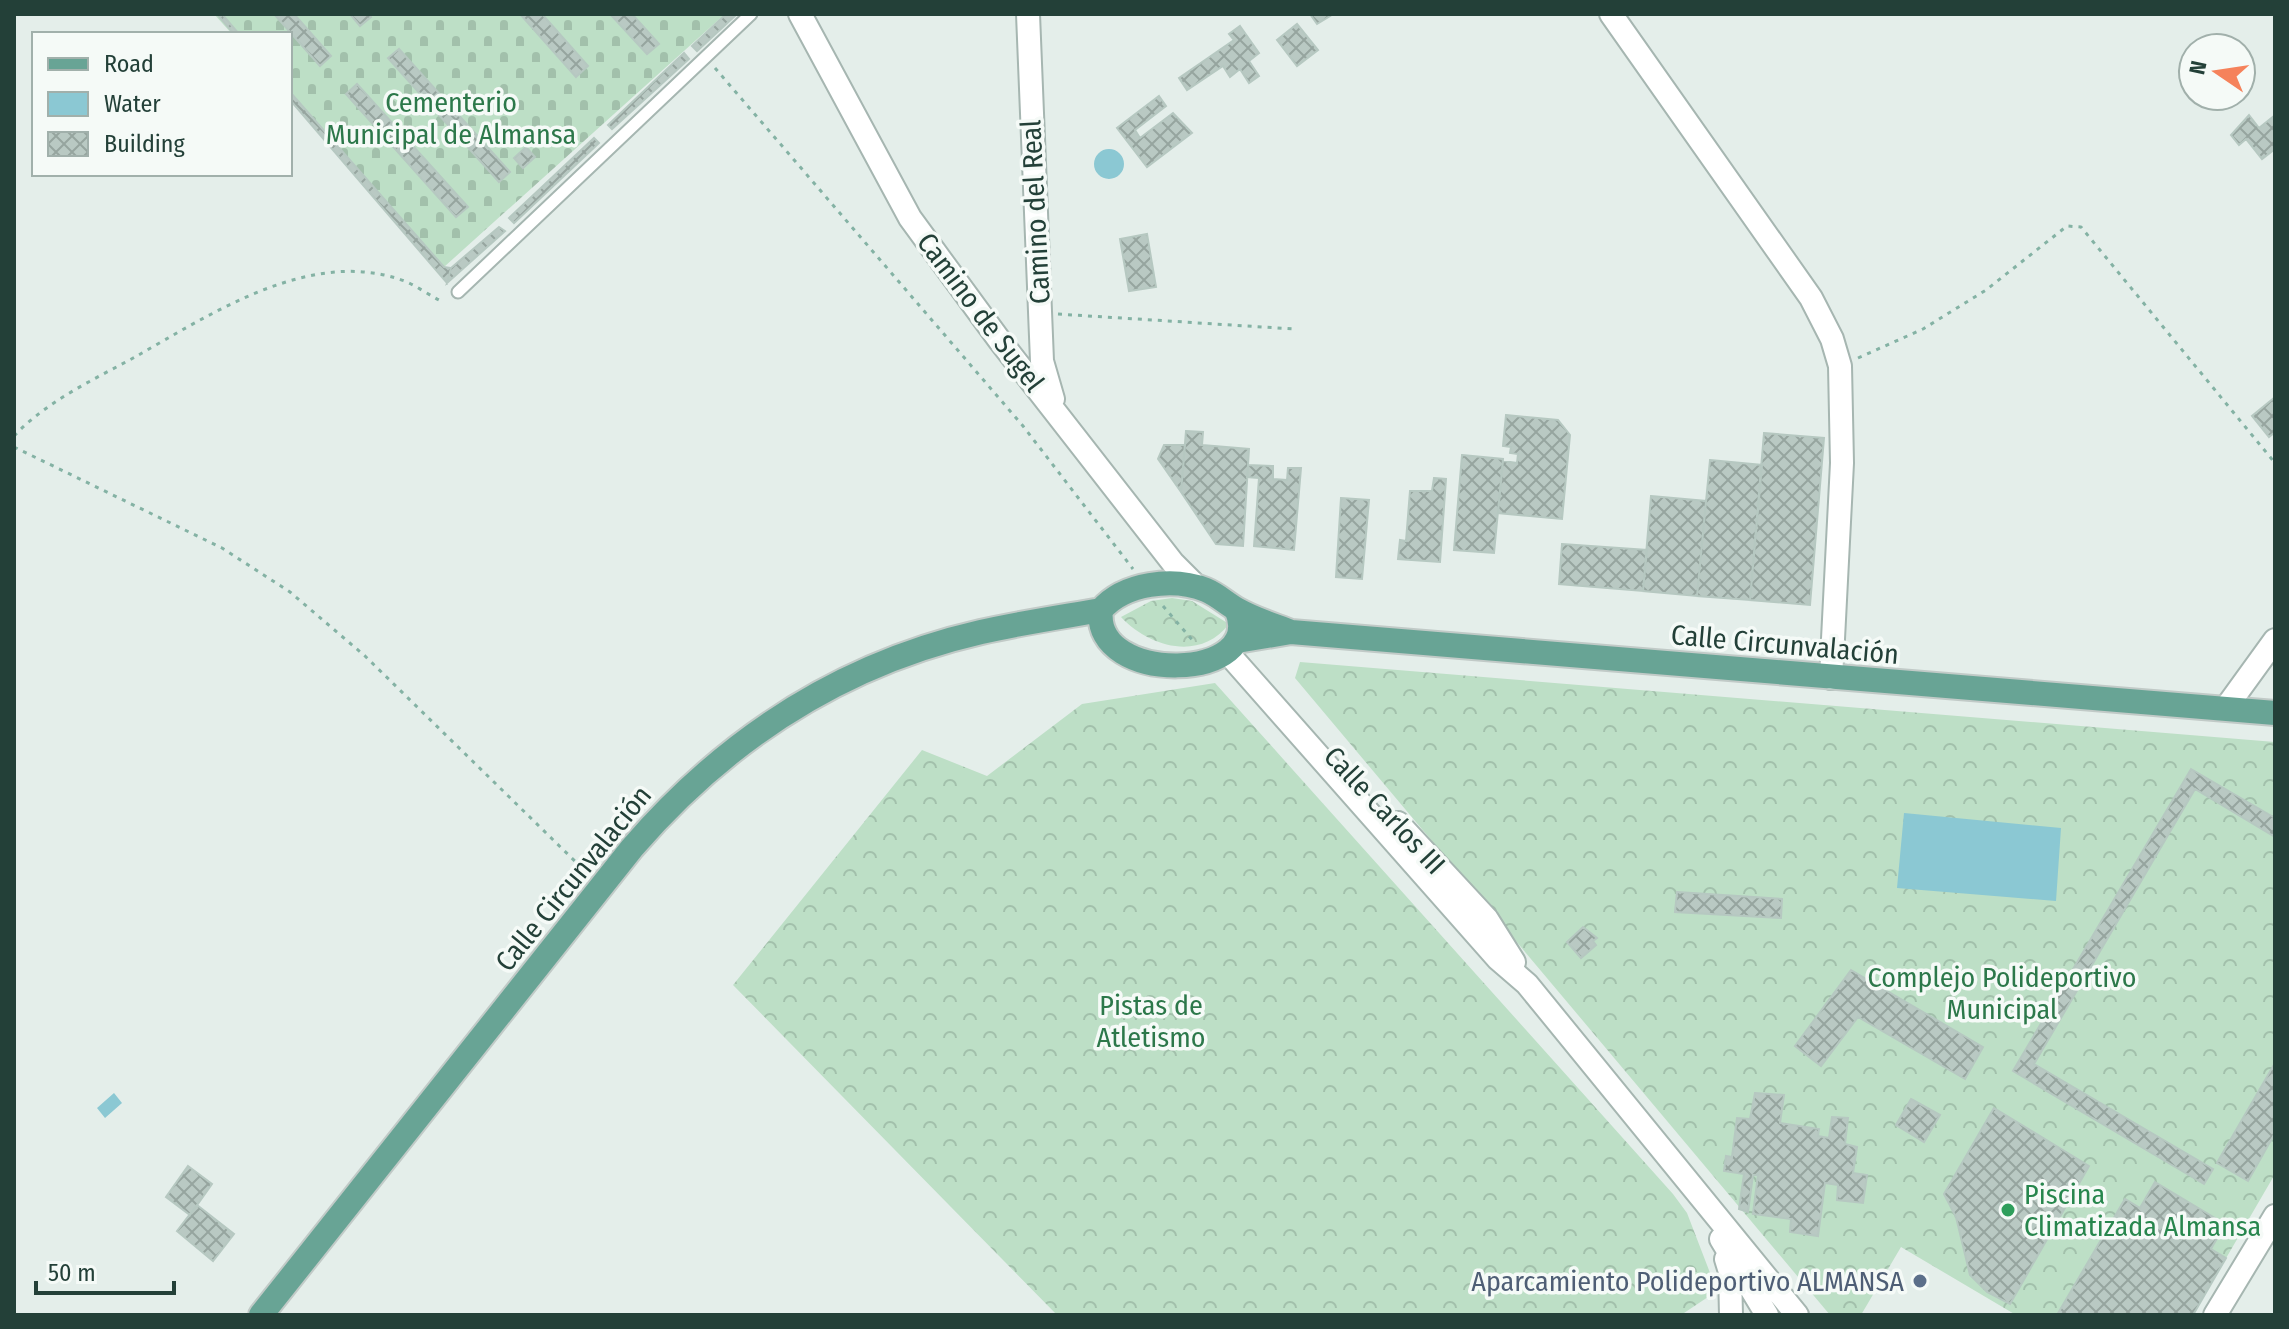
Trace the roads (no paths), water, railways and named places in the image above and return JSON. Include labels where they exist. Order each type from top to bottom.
[{"type":"main road","points":[[1146,586],[1197,587],[1236,609],[1291,632],[1232,646],[1201,664],[1168,667],[1136,657],[1107,639],[1101,620],[1118,594],[1146,586]]},
{"type":"main road","points":[[1232,646],[1242,625],[1236,609]]},
{"type":"main road","name":"Calle Circunvalación","points":[[261,1315],[601,888],[689,786],[784,712],[863,670],[918,649],[978,632],[1038,622],[1101,620]]},
{"type":"main road","name":"Calle Circunvalación","points":[[1291,632],[2275,713]]},
{"type":"street","name":"Camino de Sugel","points":[[800,14],[910,218],[1000,341],[1173,563],[1197,587]]},
{"type":"street","name":"Camino del Real","points":[[1028,14],[1042,361],[1055,408]]},
{"type":"street","points":[[1611,14],[1811,298],[1828,329],[1840,366],[1842,463],[1831,678]]},
{"type":"street","points":[[2225,709],[2275,640]]},
{"type":"street","name":"Calle Carlos III","points":[[1232,646],[1498,959],[1527,984],[1699,1191],[1780,1312]]},
{"type":"street","name":"Calle Carlos III","points":[[1699,1191],[1718,1235],[1780,1312]]},
{"type":"street","points":[[2225,1311],[2275,1216]]},
{"type":"street","points":[[1718,1235],[1730,1272],[1733,1315],[1780,1312]]},
{"type":"lane","points":[[458,292],[751,14]]},
{"type":"water","points":[[1109,149],[1120,153],[1124,164],[1120,175],[1109,179],[1098,175],[1094,164],[1098,153]]},
{"type":"water","points":[[1904,813],[2061,828],[2056,901],[1897,888]]},
{"type":"water","points":[[114,1093],[122,1103],[105,1118],[97,1108]]},
{"type":"place","name":"Piscina Climatizada Almansa","points":[[2008,1210]]},
{"type":"place","name":"Aparcamiento Polideportivo ALMANSA","points":[[1920,1281]]},
{"type":"park label","name":"Cementerio Municipal de Almansa","points":[[451,118]]},
{"type":"park label","name":"Complejo Polideportivo Municipal","points":[[2002,993]]},
{"type":"park label","name":"Pistas de Atletismo","points":[[1151,1021]]}]
